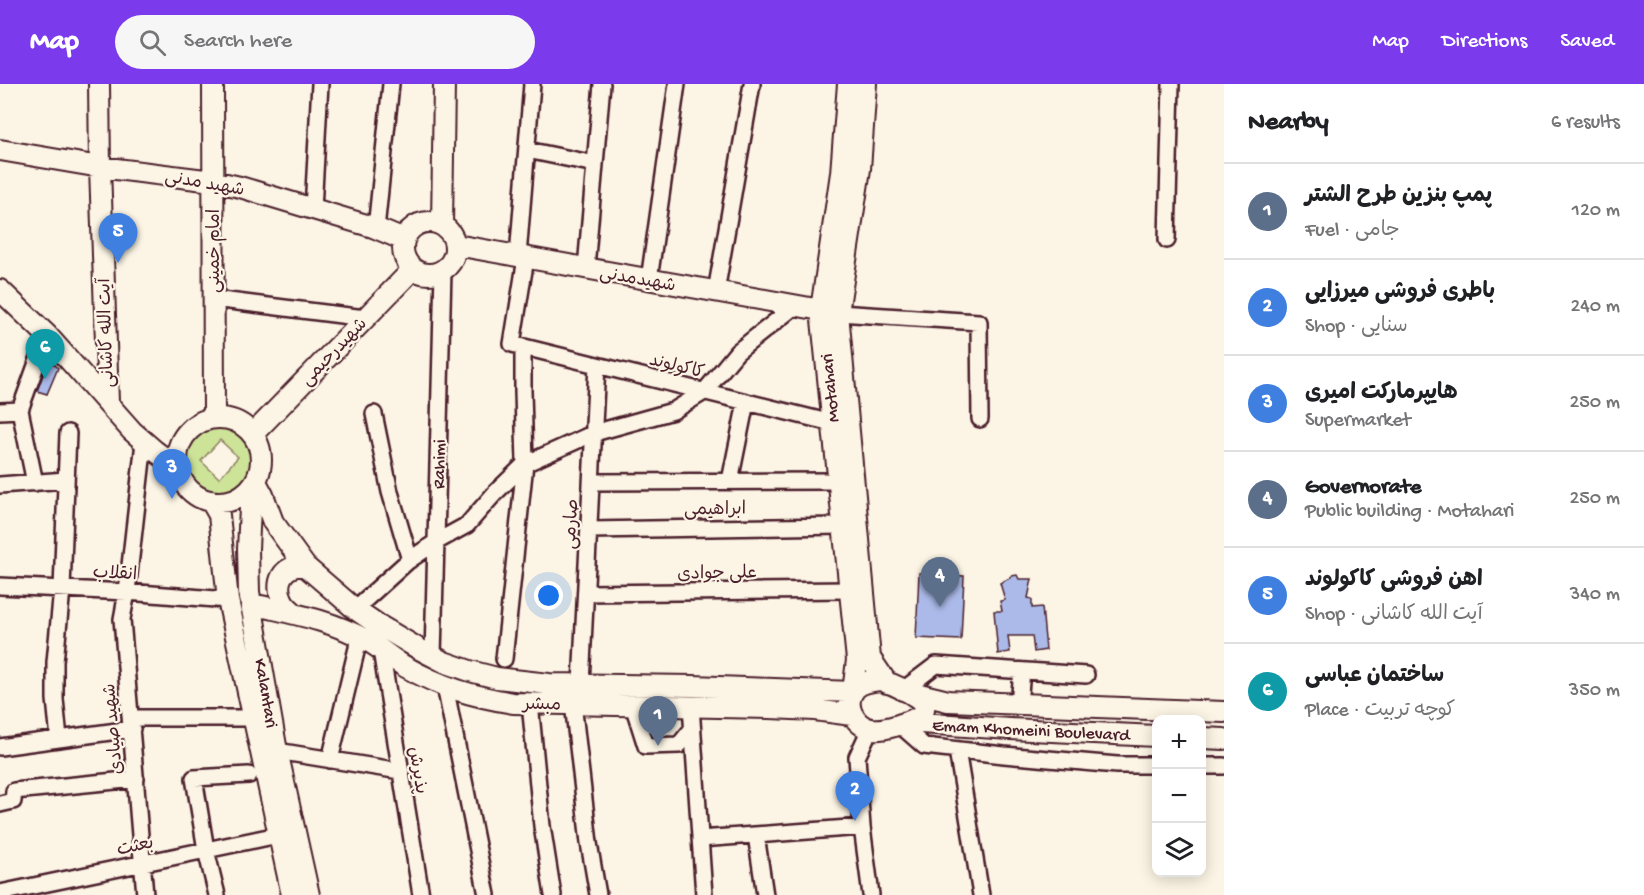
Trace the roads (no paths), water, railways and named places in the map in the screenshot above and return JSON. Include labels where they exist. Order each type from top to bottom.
[{"type":"main road","name":"آیت الله کاشانی","points":[[99,84],[108,402]]},
{"type":"main road","name":"امام خمینی","points":[[213,84],[213,418]]},
{"type":"main road","points":[[442,225],[444,84]]},
{"type":"main road","name":"Motahari","points":[[848,84],[829,312],[832,423],[857,660],[853,692]]},
{"type":"main road","name":"Motahari","points":[[866,84],[860,169],[829,312],[870,658],[895,686]]},
{"type":"main road","name":"شهید مدنی","points":[[0,150],[100,167],[213,181],[240,187],[376,228],[404,240]]},
{"type":"main road","points":[[427,221],[442,225],[449,230],[456,245],[453,260],[443,271],[435,274],[420,273],[407,263],[404,256],[402,248],[407,233],[419,223],[427,221]]},
{"type":"main road","name":"شهیدمدنی","points":[[456,245],[829,312]]},
{"type":"main road","name":"شهیدرحیمی","points":[[253,434],[413,269]]},
{"type":"main road","points":[[0,290],[47,335],[132,431],[178,468]]},
{"type":"main road","points":[[213,418],[228,418],[242,424],[253,434],[262,457],[261,470],[253,485],[243,495],[233,500],[211,501],[199,497],[189,489],[178,468],[177,454],[189,430],[200,422],[213,418]]},
{"type":"main road","points":[[253,485],[263,495],[273,522],[305,566],[355,609],[419,650],[470,671],[497,678],[549,684],[853,692]]},
{"type":"main road","name":"Kalantari","points":[[253,485],[248,549],[249,592],[277,751],[309,895]]},
{"type":"main road","name":"Kalantari","points":[[211,501],[219,515],[228,600],[292,895]]},
{"type":"main road","points":[[295,614],[285,604],[279,592],[279,584],[282,576],[290,568],[305,566]]},
{"type":"main road","name":"مبشر","points":[[252,604],[330,624],[358,636],[403,666],[445,686],[479,698],[513,703],[770,708],[815,710],[852,715]]},
{"type":"main road","points":[[880,680],[895,686],[924,705],[921,716],[882,729],[870,729],[859,723],[852,715],[849,703],[855,689],[868,681],[880,680]]},
{"type":"main road","name":"Emam Khomeini Boulevard","points":[[895,686],[948,701],[1224,712]]},
{"type":"main road","name":"Emam Khomeini Boulevard","points":[[902,723],[1152,736]]},
{"type":"main road","points":[[1206,738],[1224,739]]},
{"type":"street","points":[[313,209],[320,84]]},
{"type":"street","points":[[376,228],[391,84]]},
{"type":"street","points":[[504,659],[525,464],[523,391],[518,345],[532,84]]},
{"type":"street","points":[[586,268],[602,84]]},
{"type":"street","points":[[649,280],[677,84]]},
{"type":"street","points":[[716,292],[752,84]]},
{"type":"street","points":[[1167,240],[1171,84]]},
{"type":"street","points":[[527,150],[595,164]]},
{"type":"street","name":"Rahimi","points":[[433,656],[443,271]]},
{"type":"street","points":[[213,299],[366,318]]},
{"type":"street","points":[[355,609],[410,560],[467,525],[525,464],[594,433],[673,411],[704,392],[737,352],[795,306]]},
{"type":"street","points":[[829,312],[979,322],[980,419]]},
{"type":"street","points":[[35,483],[20,410],[47,335]]},
{"type":"street","name":"کاکولوند","points":[[518,345],[832,423]]},
{"type":"street","name":"صارمی","points":[[581,684],[597,365]]},
{"type":"street","points":[[730,482],[746,402]]},
{"type":"street","points":[[0,411],[20,410]]},
{"type":"street","points":[[374,414],[390,492],[410,560]]},
{"type":"street","points":[[59,739],[55,699],[55,662],[62,589],[68,433]]},
{"type":"street","name":"شهید صیادی","points":[[144,442],[122,620],[145,895]]},
{"type":"street","points":[[0,485],[66,480]]},
{"type":"street","points":[[591,482],[837,481]]},
{"type":"street","name":"ابراهیمی","points":[[589,530],[842,526]]},
{"type":"street","name":"انقلاب","points":[[0,586],[228,600]]},
{"type":"street","name":"علی جوادی","points":[[586,592],[849,590]]},
{"type":"street","points":[[330,760],[358,636]]},
{"type":"street","name":"پذیرش","points":[[381,650],[421,895]]},
{"type":"street","points":[[895,686],[936,665],[1086,675]]},
{"type":"street","points":[[1019,704],[1022,671]]},
{"type":"street","points":[[445,686],[487,895]]},
{"type":"street","points":[[530,703],[542,826],[553,895]]},
{"type":"street","points":[[573,703],[598,895]]},
{"type":"street","points":[[633,705],[646,746],[679,745],[692,729]]},
{"type":"street","points":[[691,706],[704,895]]},
{"type":"street","points":[[0,747],[59,739],[131,724],[253,718]]},
{"type":"street","points":[[902,723],[924,747],[1117,765],[1152,765]]},
{"type":"street","points":[[870,729],[857,757],[862,827],[871,895]]},
{"type":"street","points":[[957,750],[981,895]]},
{"type":"street","points":[[277,751],[400,771]]},
{"type":"street","points":[[1206,766],[1224,766]]},
{"type":"street","points":[[217,895],[206,850],[194,778],[249,775]]},
{"type":"street","points":[[0,804],[13,801],[14,791],[136,779]]},
{"type":"street","points":[[700,839],[862,827]]},
{"type":"street","name":"بعثت","points":[[10,893],[278,835]]},
{"type":"street","points":[[756,835],[765,895]]},
{"type":"place","name":"اهن فروشی کاکولوند","points":[[118,263]]},
{"type":"place","name":"ساختمان عباسی","points":[[45,379]]},
{"type":"place","name":"هایپرمارکت امیری","points":[[172,499]]},
{"type":"place","name":"Governorate","points":[[940,607]]},
{"type":"place","name":"پمپ بنزین طرح الشتر","points":[[658,746]]},
{"type":"place","name":"باطری فروشی میرزایی","points":[[855,821]]}]
